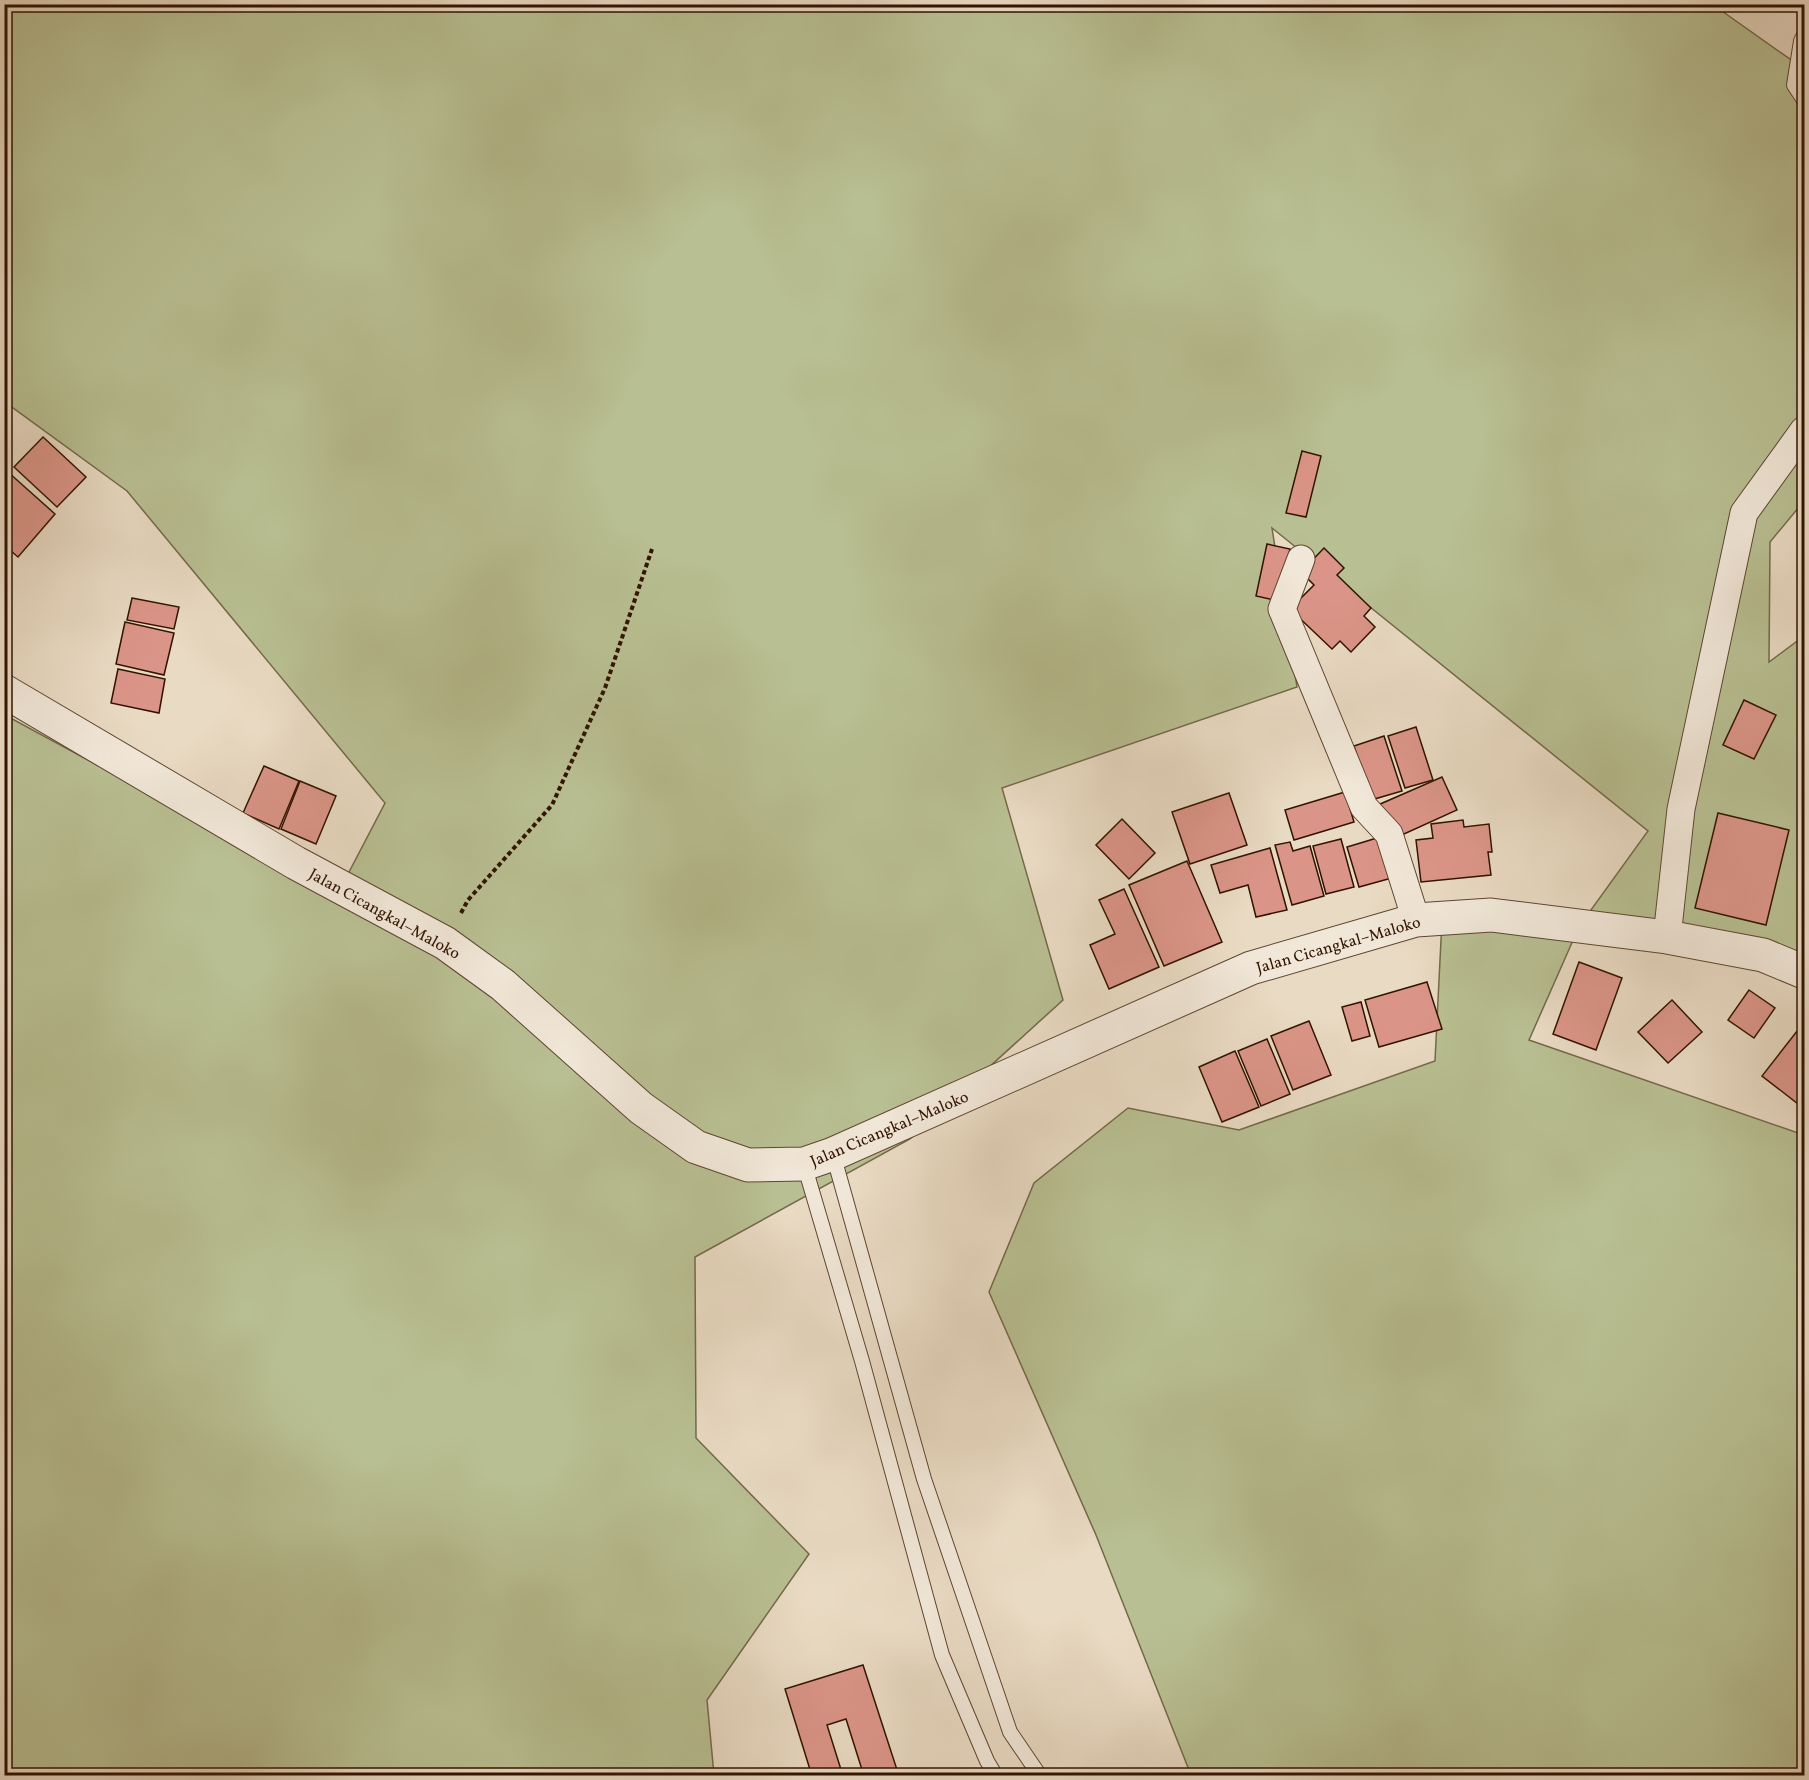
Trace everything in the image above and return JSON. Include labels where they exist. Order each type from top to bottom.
[{"type":"street","points":[[1667,937],[1681,809],[1744,513],[1804,430]]},
{"type":"street","points":[[1301,559],[1282,609],[1364,807],[1389,834],[1416,920]]},
{"type":"street","name":"Jalan Cicangkal–Maloko","points":[[4,691],[296,863],[445,943],[503,985],[641,1108],[696,1147],[748,1165],[818,1159],[1251,968],[1416,920],[1491,915],[1667,937],[1763,955],[1804,972]]},
{"type":"lane","points":[[1804,35],[1794,84],[1804,100]]},
{"type":"lane","points":[[818,1159],[862,1361],[942,1655],[987,1761],[996,1776]]},
{"type":"lane","points":[[818,1159],[1010,1732],[1040,1776]]},
{"type":"path","points":[[445,943],[468,900],[552,805],[605,688],[652,549]]},
{"type":"green space","points":[[1712,4],[1804,69],[1804,501],[1770,542],[1769,662],[1804,636],[1804,963],[1578,929],[1529,1040],[1804,1135],[1804,1775],[1191,1775],[1096,1535],[989,1292],[1034,1183],[1128,1108],[1239,1130],[1435,1061],[1442,920],[1578,928],[1648,831],[1272,528],[1297,687],[1002,788],[1063,1000],[910,1139],[695,1257],[696,1438],[809,1554],[707,1700],[714,1775],[5,1775],[5,715],[337,895],[385,803],[127,491],[5,402],[4,5]]},
{"type":"building","points":[[43,437],[86,477],[57,507],[14,467]]},
{"type":"building","points":[[1302,451],[1321,456],[1306,517],[1286,513]]},
{"type":"building","points":[[8,472],[55,514],[18,557],[4,545],[4,517],[11,510],[4,505],[4,476]]},
{"type":"building","points":[[1267,544],[1290,549],[1279,601],[1256,596]]},
{"type":"building","points":[[1324,548],[1344,568],[1337,575],[1371,608],[1364,616],[1375,627],[1351,652],[1340,641],[1332,649],[1290,609],[1314,585],[1301,572]]},
{"type":"building","points":[[132,598],[179,607],[174,629],[127,620]]},
{"type":"building","points":[[125,622],[174,633],[164,675],[116,664]]},
{"type":"building","points":[[118,669],[165,679],[159,713],[111,703]]},
{"type":"building","points":[[1744,700],[1776,715],[1754,759],[1723,745]]},
{"type":"building","points":[[1416,727],[1433,780],[1405,788],[1388,736]]},
{"type":"building","points":[[1384,736],[1402,791],[1371,800],[1354,746]]},
{"type":"building","points":[[264,766],[299,781],[279,829],[243,813]]},
{"type":"building","points":[[1442,777],[1457,810],[1393,839],[1378,805]]},
{"type":"building","points":[[300,781],[336,796],[316,844],[281,829]]},
{"type":"building","points":[[1345,792],[1354,822],[1294,840],[1285,810]]},
{"type":"building","points":[[1229,793],[1247,845],[1190,864],[1172,812]]},
{"type":"building","points":[[1718,813],[1789,830],[1766,925],[1695,908]]},
{"type":"building","points":[[1122,819],[1155,853],[1129,879],[1096,845]]},
{"type":"building","points":[[1463,820],[1464,827],[1489,824],[1492,852],[1488,852],[1491,875],[1421,882],[1416,840],[1433,838],[1431,824]]},
{"type":"building","points":[[1387,835],[1399,876],[1359,887],[1347,847]]},
{"type":"building","points":[[1341,839],[1354,887],[1326,894],[1313,846]]},
{"type":"building","points":[[1290,842],[1293,851],[1310,846],[1324,896],[1292,905],[1275,845]]},
{"type":"building","points":[[1270,848],[1287,910],[1256,917],[1248,885],[1220,893],[1211,865]]},
{"type":"building","points":[[1187,861],[1222,942],[1164,966],[1129,885]]},
{"type":"building","points":[[1124,889],[1159,967],[1109,989],[1090,945],[1115,934],[1099,900]]},
{"type":"building","points":[[1579,962],[1622,978],[1596,1050],[1553,1034]]},
{"type":"building","points":[[1427,982],[1442,1029],[1379,1047],[1365,1000]]},
{"type":"building","points":[[1749,990],[1775,1008],[1754,1038],[1728,1020]]},
{"type":"building","points":[[1672,1000],[1702,1032],[1668,1063],[1638,1032]]},
{"type":"building","points":[[1361,1002],[1370,1036],[1352,1041],[1342,1007]]},
{"type":"building","points":[[1309,1021],[1331,1075],[1293,1090],[1271,1036]]},
{"type":"building","points":[[1801,1026],[1804,1028],[1804,1103],[1802,1107],[1762,1076]]},
{"type":"building","points":[[1267,1039],[1290,1094],[1261,1106],[1238,1051]]},
{"type":"building","points":[[1235,1051],[1259,1107],[1222,1122],[1199,1067]]},
{"type":"building","points":[[863,1665],[899,1776],[864,1776],[846,1719],[827,1725],[843,1776],[812,1776],[785,1689]]}]
